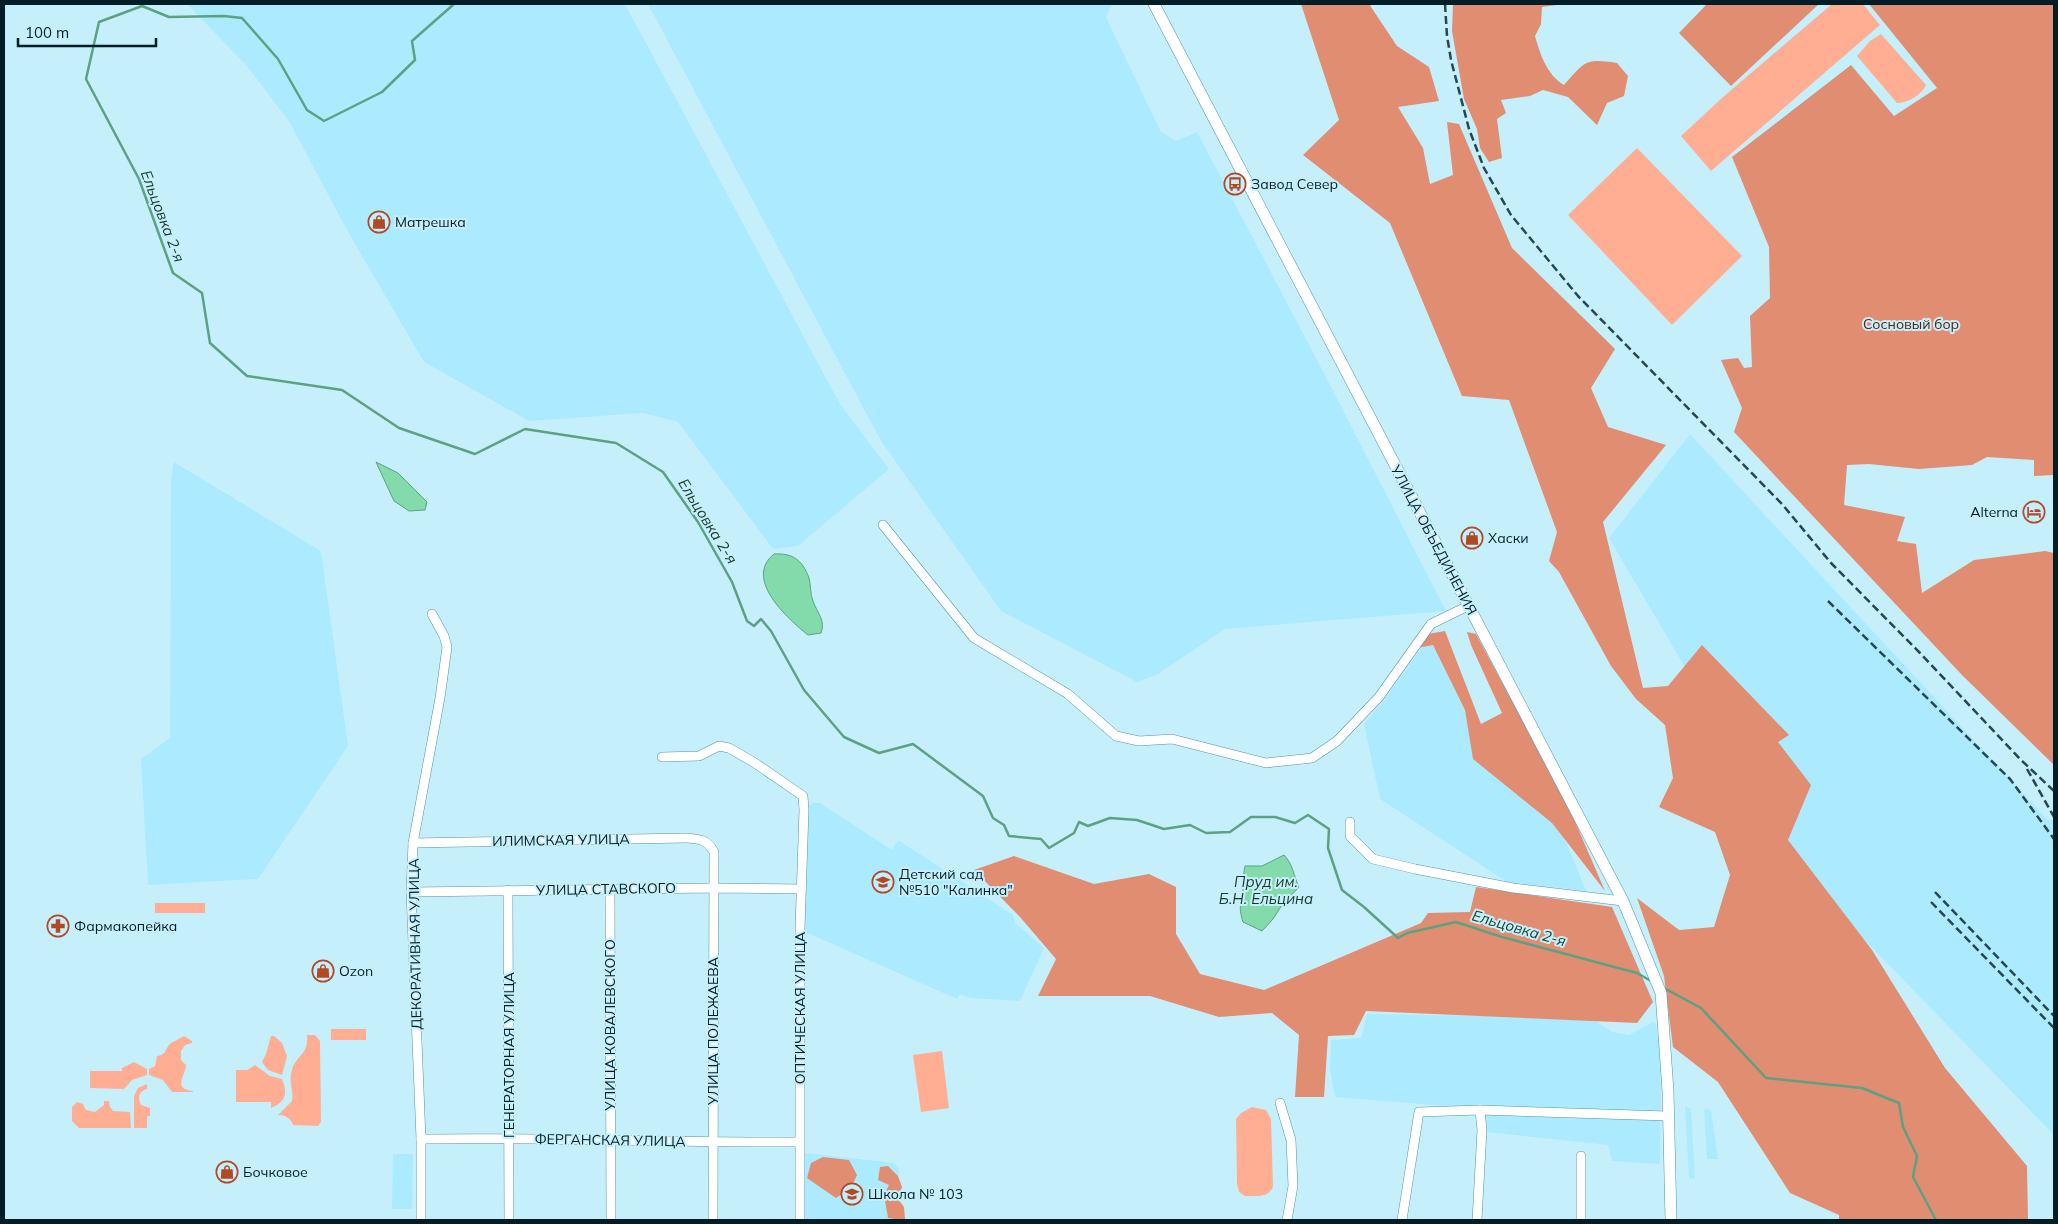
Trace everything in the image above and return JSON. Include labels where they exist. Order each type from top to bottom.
[{"type":"main road","name":"УЛИЦА ОБЪЕДИНЕНИЯ","points":[[1154,4],[1623,901],[1661,993],[1668,1091],[1672,1220]]},
{"type":"street","points":[[883,525],[974,638],[1068,694],[1116,736],[1139,741],[1172,739],[1266,763],[1312,758],[1338,741],[1379,697],[1431,624],[1468,606]]},
{"type":"street","name":"ДЕКОРАТИВНАЯ УЛИЦА","points":[[420,1220],[421,1139],[411,892],[413,843],[440,698],[446,647],[444,636],[432,614]]},
{"type":"street","name":"ОПТИЧЕСКАЯ УЛИЦА","points":[[662,757],[698,756],[719,746],[728,748],[755,763],[803,796],[800,1220]]},
{"type":"street","points":[[1350,822],[1350,836],[1373,859],[1513,888],[1623,901]]},
{"type":"street","name":"ИЛИМСКАЯ УЛИЦА","points":[[413,843],[686,838],[701,839],[708,843]]},
{"type":"street","name":"УЛИЦА ПОЛЕЖАЕВА","points":[[708,843],[714,852],[714,1220]]},
{"type":"street","name":"УЛИЦА СТАВСКОГО","points":[[411,892],[508,890],[610,891],[713,888],[801,889]]},
{"type":"street","name":"ГЕНЕРАТОРНАЯ УЛИЦА","points":[[508,890],[509,1220]]},
{"type":"street","name":"УЛИЦА КОВАЛЕВСКОГО","points":[[610,891],[611,1220]]},
{"type":"street","points":[[1280,1103],[1291,1140],[1293,1186],[1287,1220]]},
{"type":"street","points":[[1477,1220],[1482,1130],[1480,1110]]},
{"type":"street","points":[[1402,1220],[1419,1112],[1480,1110],[1668,1116]]},
{"type":"street","name":"ФЕРГАНСКАЯ УЛИЦА","points":[[421,1139],[509,1138],[800,1142]]},
{"type":"street","points":[[1581,1156],[1581,1220]]},
{"type":"shaded area","points":[[187,4],[625,4],[840,404],[889,469],[798,546],[773,549],[678,422],[643,413],[529,421],[424,362],[348,232],[290,123],[247,66]]},
{"type":"shaded area","points":[[648,4],[1112,4],[1106,17],[1161,132],[1176,141],[1197,132],[1446,611],[1225,629],[1158,674],[1137,682],[1001,611],[881,441]]},
{"type":"shaded area","points":[[1832,4],[1863,4],[1880,25],[1711,171],[1681,136],[1723,97]]},
{"type":"shaded area","points":[[1881,34],[1926,85],[1918,95],[1910,100],[1897,103],[1857,56],[1870,41]]},
{"type":"shaded area","points":[[1637,148],[1742,256],[1672,325],[1568,215]]},
{"type":"shaded area","points":[[1690,434],[2048,820],[2054,820],[2054,1135],[1816,890],[1609,538]]},
{"type":"shaded area","points":[[174,462],[321,551],[348,746],[258,879],[148,885],[141,759],[170,738],[171,480]]},
{"type":"shaded area","points":[[1437,641],[1465,698],[1475,755],[1560,827],[1586,891],[1507,882],[1380,799],[1364,724],[1388,695],[1425,643]]},
{"type":"shaded area","name":"Детский сад №510 \"Калинка\"","points":[[812,803],[820,803],[892,850],[898,840],[1013,915],[1015,923],[1044,948],[1020,1001],[970,998],[960,994],[957,999],[803,931],[806,809]]},
{"type":"shaded area","points":[[155,903],[205,903],[205,913],[155,913]]},
{"type":"shaded area","points":[[1367,1014],[1591,1018],[1612,1032],[1629,1035],[1655,1021],[1661,1057],[1660,1164],[1612,1161],[1608,1145],[1487,1132],[1483,1109],[1335,1097],[1330,1070],[1331,1040],[1361,1038]]},
{"type":"shaded area","points":[[331,1029],[366,1029],[366,1040],[331,1040]]},
{"type":"shaded area","points":[[307,1035],[315,1035],[320,1041],[321,1122],[318,1126],[293,1125],[287,1117],[278,1115],[292,1101],[291,1074],[296,1061],[306,1047]]},
{"type":"shaded area","points":[[184,1036],[192,1041],[192,1043],[185,1045],[181,1051],[181,1060],[186,1065],[182,1084],[187,1090],[193,1092],[172,1092],[163,1080],[149,1075],[149,1069],[155,1066],[157,1056],[164,1053],[171,1043]]},
{"type":"shaded area","points":[[271,1036],[274,1036],[282,1043],[287,1056],[282,1075],[268,1070],[262,1062]]},
{"type":"shaded area","points":[[942,1051],[949,1108],[921,1112],[913,1055]]},
{"type":"shaded area","points":[[134,1062],[147,1069],[147,1075],[132,1080],[124,1089],[90,1088],[90,1071],[122,1071],[122,1068]]},
{"type":"shaded area","points":[[255,1065],[270,1076],[282,1079],[285,1093],[283,1100],[276,1106],[271,1108],[271,1102],[236,1102],[236,1070],[247,1070]]},
{"type":"shaded area","points":[[147,1084],[147,1089],[142,1091],[139,1097],[141,1105],[150,1108],[150,1116],[147,1116],[147,1128],[134,1128],[134,1096],[138,1088]]},
{"type":"shaded area","points":[[104,1101],[109,1101],[113,1111],[130,1112],[131,1128],[79,1128],[72,1121],[72,1107],[77,1102],[83,1104],[86,1110],[95,1112],[104,1105]]},
{"type":"shaded area","points":[[1685,1106],[1691,1109],[1695,1179],[1689,1178]]},
{"type":"shaded area","points":[[1252,1107],[1266,1110],[1271,1119],[1273,1186],[1269,1193],[1245,1196],[1239,1192],[1237,1184],[1236,1119],[1241,1113]]},
{"type":"shaded area","points":[[1704,1109],[1711,1110],[1718,1159],[1707,1159]]},
{"type":"shaded area","name":"Школа № 103","points":[[805,1153],[894,1163],[899,1169],[899,1220],[805,1220]]},
{"type":"shaded area","points":[[393,1154],[413,1154],[412,1209],[392,1209]]},
{"type":"green space","points":[[1301,4],[1370,4],[1397,46],[1429,67],[1439,101],[1398,107],[1423,148],[1430,184],[1453,175],[1447,122],[1459,124],[1512,248],[1615,349],[1591,388],[1608,427],[1666,445],[1603,522],[1643,688],[1668,686],[1702,645],[1789,735],[1778,742],[1811,785],[1788,840],[1872,950],[1945,1068],[2027,1166],[2028,1220],[1839,1220],[1839,1215],[1790,1193],[1718,1082],[1673,1047],[1664,976],[1637,898],[1679,930],[1714,927],[1730,875],[1715,832],[1659,807],[1673,778],[1665,725],[1636,699],[1611,666],[1559,572],[1549,561],[1557,532],[1509,400],[1462,396],[1390,223],[1303,155],[1339,120]]},
{"type":"green space","points":[[1453,4],[1564,4],[1542,7],[1541,24],[1535,36],[1542,57],[1549,70],[1564,85],[1576,71],[1586,64],[1598,61],[1617,63],[1628,76],[1624,96],[1607,103],[1597,125],[1568,97],[1543,90],[1530,96],[1501,100],[1506,113],[1497,119],[1502,158],[1489,162],[1480,148],[1477,129],[1464,99],[1452,31]]},
{"type":"green space","points":[[1707,4],[1819,4],[1731,86],[1679,33]]},
{"type":"green space","name":"Сосновый бор","points":[[1869,4],[2054,4],[2054,475],[2034,476],[2034,460],[1987,457],[1972,465],[1919,469],[1869,464],[1847,465],[1844,505],[1905,517],[1897,541],[1916,544],[1922,593],[1974,560],[2045,551],[2054,553],[2054,765],[1962,675],[1734,432],[1742,408],[1721,360],[1738,358],[1744,368],[1752,367],[1750,316],[1770,298],[1769,247],[1732,157],[1851,65],[1894,116],[1937,88]]},
{"type":"green space","points":[[1445,631],[1481,724],[1502,713],[1467,632],[1476,634],[1570,810],[1605,891],[1552,823],[1473,759],[1465,710],[1433,645],[1417,648],[1428,634]]},
{"type":"green space","points":[[1014,856],[1094,884],[1149,874],[1176,887],[1176,934],[1200,974],[1264,990],[1421,923],[1428,913],[1470,912],[1476,887],[1612,907],[1653,1002],[1637,1023],[1366,1011],[1354,1035],[1328,1036],[1324,1097],[1295,1097],[1299,1035],[1272,1013],[1219,1017],[1150,996],[1038,996],[1056,959],[1020,917],[974,870]]},
{"type":"green space","points":[[823,1157],[849,1160],[857,1175],[851,1188],[836,1198],[807,1178],[811,1163]]},
{"type":"green space","points":[[888,1166],[898,1176],[902,1187],[898,1199],[904,1207],[905,1219],[903,1220],[888,1218],[884,1195],[889,1185],[878,1180],[880,1167]]},
{"type":"water","points":[[376,462],[398,473],[427,502],[425,510],[409,511],[394,501]]},
{"type":"water","points":[[774,554],[796,558],[806,571],[812,598],[822,620],[821,633],[808,635],[780,609],[772,598],[763,575],[766,564]]},
{"type":"water","name":"Пруд им. Б.Н. Ельцина","points":[[1284,855],[1292,867],[1299,887],[1262,931],[1243,922],[1241,916],[1240,908],[1245,866],[1262,866]]},
{"type":"waterway","name":"Ельцовка 2-я","points":[[454,4],[412,41],[415,60],[382,92],[324,121],[307,110],[278,59],[242,18],[224,16],[169,17],[142,6],[99,22],[86,79],[139,179],[173,273],[202,293],[210,343],[247,376],[342,390],[399,428],[475,454],[525,429],[616,443],[663,472],[698,522],[732,582],[747,621],[754,626],[761,619],[771,631],[804,690],[844,737],[879,753],[913,744],[983,796],[993,818],[1004,825],[1009,836],[1041,839],[1049,848],[1074,833],[1079,822],[1088,826],[1110,818],[1137,820],[1164,829],[1190,825],[1206,833],[1230,832],[1251,817],[1275,817],[1295,823],[1308,815],[1329,829],[1328,848],[1342,890],[1398,938],[1407,933],[1456,922],[1502,937],[1637,973],[1651,981]]},
{"type":"waterway","name":"Ельцовка 2-я","points":[[1664,988],[1701,1008],[1766,1078],[1862,1088],[1899,1103],[1903,1127],[1917,1156],[1913,1177],[1936,1220]]},
{"type":"railway","points":[[1445,4],[1451,60],[1469,129],[1484,168],[1511,215],[1578,296],[1782,504],[1831,563],[1920,653],[2021,760],[2054,791]]},
{"type":"railway","points":[[1828,601],[2010,779],[2054,839]]},
{"type":"railway","points":[[2027,769],[2054,817]]},
{"type":"railway","points":[[1935,892],[2054,1016]]},
{"type":"railway","points":[[1931,902],[2054,1028]]},
{"type":"place","name":"Завод Север","points":[[1235,184]]},
{"type":"place","name":"Матрешка","points":[[379,222]]},
{"type":"place","name":"Alterna","points":[[2034,512]]},
{"type":"place","name":"Хаски","points":[[1472,538]]},
{"type":"place","name":"Детский сад №510 \"Калинка\"","points":[[883,882]]},
{"type":"place","name":"Фармакопейка","points":[[58,926]]},
{"type":"place","name":"Ozon","points":[[323,971]]},
{"type":"place","name":"Бочковое","points":[[227,1172]]},
{"type":"place","name":"Школа № 103","points":[[852,1194]]}]
